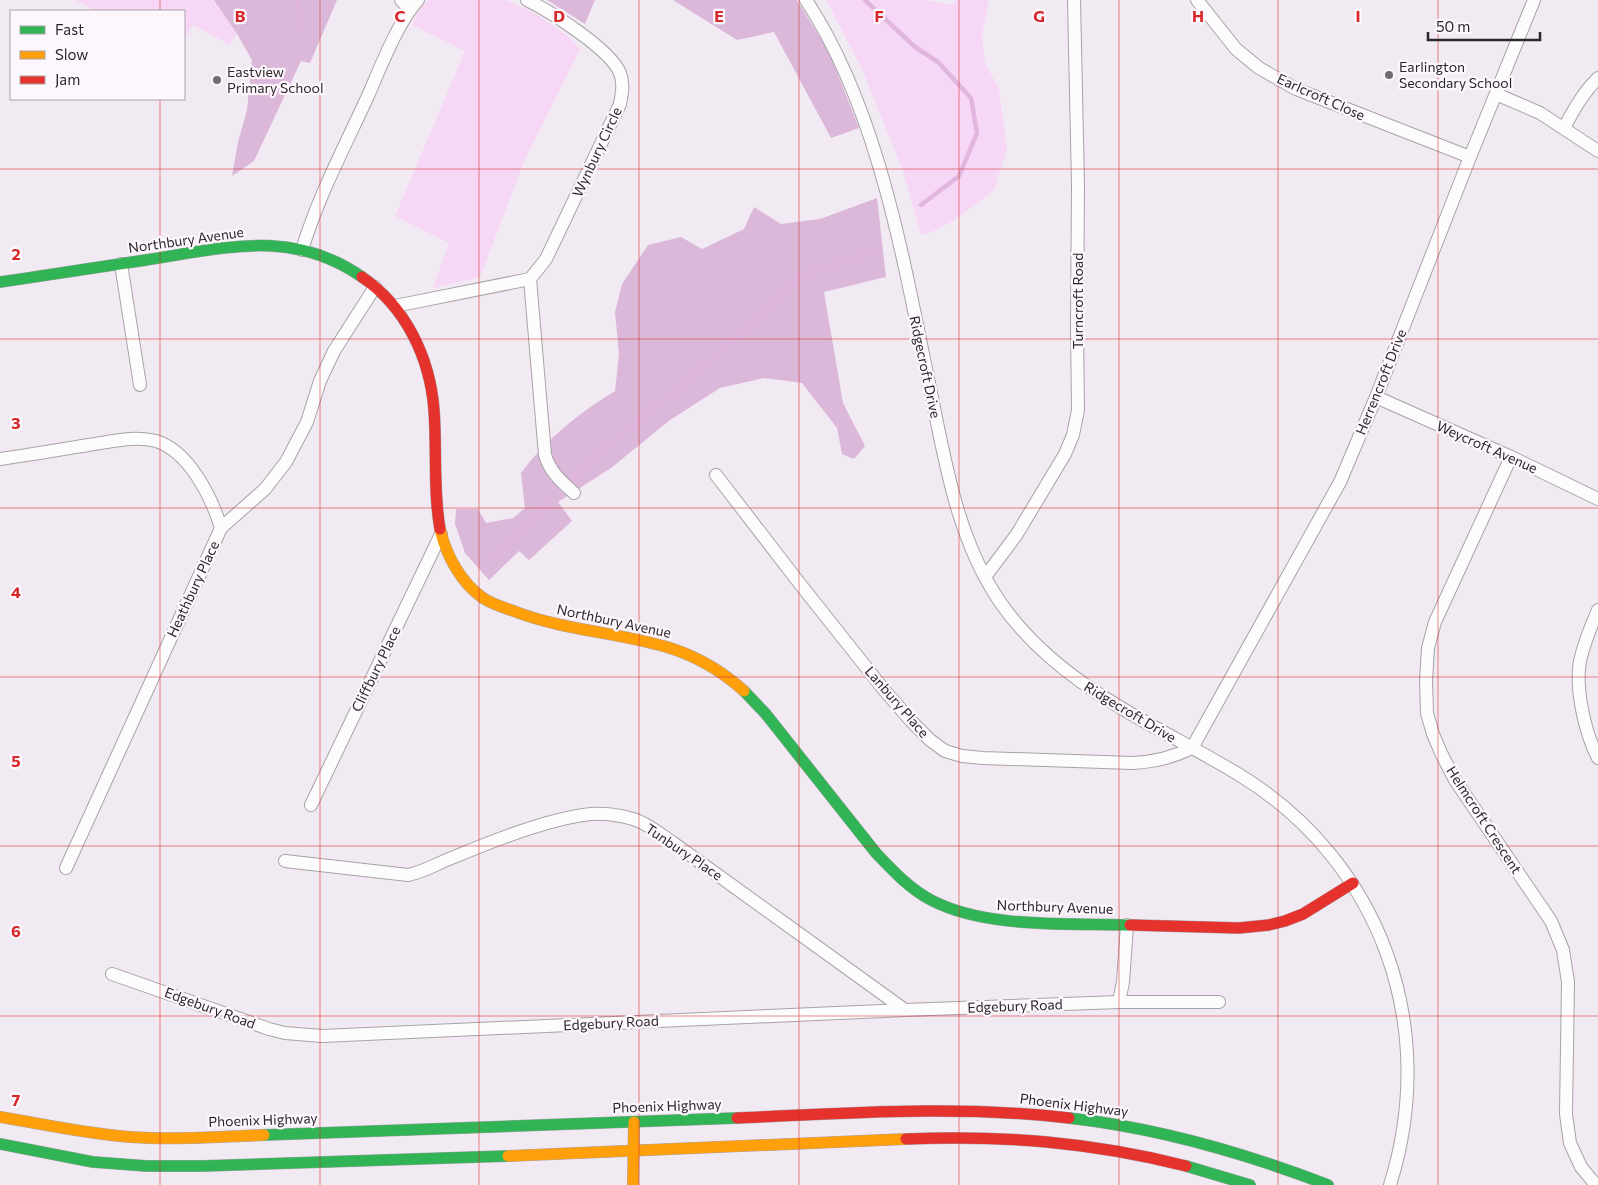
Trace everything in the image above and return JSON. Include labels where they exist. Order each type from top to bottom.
[{"type":"main road","name":"Northbury Avenue","points":[[0,282],[247,245],[288,247],[318,254],[340,263],[360,275],[375,286],[395,306],[410,326],[421,350],[430,379],[434,411],[435,487],[441,534],[455,567],[466,581],[482,597],[519,614],[653,642],[675,649],[715,667],[737,683],[754,700],[895,873],[920,893],[946,906],[989,920],[1239,928],[1267,926],[1286,921],[1304,913],[1353,883]]},
{"type":"main road","name":"Phoenix Highway","points":[[0,1116],[87,1132],[130,1137],[178,1138],[951,1109],[1043,1114],[1104,1122],[1205,1144],[1273,1165],[1328,1185]]},
{"type":"main road","points":[[633,1185],[634,1122]]},
{"type":"main road","points":[[0,1144],[92,1162],[202,1166],[962,1137],[1022,1139],[1089,1146],[1158,1159],[1250,1185]]},
{"type":"street","points":[[401,0],[410,10]]},
{"type":"street","points":[[302,250],[314,214],[379,70],[410,10],[418,0]]},
{"type":"street","name":"Wynbury Circle","points":[[527,0],[570,25],[607,56],[619,72],[623,86],[620,104],[562,229],[546,259],[530,279]]},
{"type":"street","name":"Ridgecroft Drive","points":[[806,0],[845,70],[865,122],[883,178],[915,317],[943,455],[958,511],[985,577],[1026,635],[1054,662],[1099,696],[1241,776],[1273,798],[1306,827],[1332,856],[1353,883],[1369,911],[1387,952],[1400,997],[1407,1051],[1407,1091],[1402,1135],[1390,1185]]},
{"type":"street","name":"Turncroft Road","points":[[985,577],[1017,534],[1065,454],[1073,435],[1078,410],[1078,185],[1074,0]]},
{"type":"street","name":"Earlcroft Close","points":[[1197,0],[1236,49],[1259,68],[1296,89],[1470,157]]},
{"type":"street","name":"Herrencroft Drive","points":[[1192,748],[1340,482],[1376,397],[1534,0]]},
{"type":"street","points":[[1564,128],[1578,102],[1598,78]]},
{"type":"street","points":[[1496,94],[1540,113],[1598,151]]},
{"type":"street","points":[[121,264],[140,385]]},
{"type":"street","points":[[395,306],[530,279],[545,455],[555,475],[574,492]]},
{"type":"street","points":[[221,528],[265,489],[286,462],[307,422],[320,381],[334,351],[375,286]]},
{"type":"street","name":"Weycroft Avenue","points":[[1376,397],[1511,457],[1598,499]]},
{"type":"street","name":"Heathbury Place","points":[[0,459],[132,438],[158,442],[182,458],[193,471],[211,498],[221,528],[66,868]]},
{"type":"street","name":"Helmcroft Crescent","points":[[1511,457],[1435,622],[1428,648],[1426,680],[1427,713],[1441,753],[1455,780],[1551,922],[1563,950],[1568,982],[1566,1114],[1570,1143],[1581,1167],[1596,1185]]},
{"type":"street","name":"Lanbury Place","points":[[716,475],[885,691],[924,734],[945,751],[962,756],[983,758],[1132,763],[1153,762],[1170,758],[1192,748]]},
{"type":"street","name":"Cliffbury Place","points":[[311,805],[441,534]]},
{"type":"street","points":[[1598,610],[1588,633],[1580,662],[1580,692],[1591,746],[1598,758]]},
{"type":"street","name":"Tunbury Place","points":[[285,861],[408,875],[418,874],[453,857],[551,822],[592,814],[615,814],[635,819],[672,842],[905,1010]]},
{"type":"street","points":[[1119,1002],[1123,982],[1127,925]]},
{"type":"street","name":"Edgebury Road","points":[[112,974],[269,1029],[286,1033],[322,1036],[905,1010],[1119,1002],[1219,1002]]},
{"type":"shaded area","points":[[75,0],[214,0],[237,34],[230,45],[193,25],[185,38],[185,10],[94,10]]},
{"type":"shaded area","points":[[214,0],[337,0],[310,63],[301,61],[254,161],[232,176],[238,142],[247,110],[252,60]]},
{"type":"shaded area","points":[[428,0],[506,0],[536,14],[568,36],[580,49],[526,157],[480,277],[433,288],[449,243],[395,216],[465,51],[412,25],[417,13]]},
{"type":"shaded area","points":[[547,0],[595,0],[585,24]]},
{"type":"shaded area","points":[[673,0],[797,0],[829,52],[859,128],[831,138],[774,32],[737,40]]},
{"type":"shaded area","points":[[826,0],[926,0],[953,5],[955,0],[989,0],[982,36],[985,63],[999,89],[1007,149],[994,190],[955,220],[934,231],[921,235],[903,171],[861,67]]},
{"type":"shaded area","points":[[877,198],[886,277],[824,292],[843,403],[865,446],[854,459],[842,454],[837,428],[802,383],[764,378],[720,388],[670,420],[611,468],[558,502],[572,521],[529,560],[519,551],[489,580],[465,553],[455,524],[456,509],[478,509],[486,523],[513,518],[525,508],[521,473],[552,438],[589,408],[615,391],[619,354],[615,312],[622,284],[648,245],[681,237],[702,249],[744,229],[754,207],[781,224],[820,219]]},
{"type":"waterway","points":[[298,0],[299,25]]},
{"type":"waterway","points":[[865,0],[915,47],[938,62],[971,98],[977,133],[959,176],[921,205]]},
{"type":"waterway","points":[[571,480],[616,439],[703,368],[798,278],[880,249]]},
{"type":"waterway","points":[[488,561],[549,502]]},
{"type":"traffic: fast","points":[[0,282],[230,247],[257,246],[283,247],[310,252],[336,262],[362,277]]},
{"type":"traffic: fast","points":[[744,691],[765,713],[876,853],[902,879],[923,896],[953,909],[977,916],[1002,920],[1028,923],[1130,925]]},
{"type":"traffic: fast","points":[[264,1135],[737,1118]]},
{"type":"traffic: fast","points":[[1069,1118],[1136,1128],[1201,1143],[1265,1162],[1328,1185]]},
{"type":"traffic: fast","points":[[0,1144],[93,1162],[147,1166],[202,1166],[508,1156]]},
{"type":"traffic: fast","points":[[1186,1166],[1250,1185]]},
{"type":"traffic: slow","points":[[440,529],[450,558],[461,576],[475,592],[490,602],[551,623],[653,643],[673,649],[711,666],[744,691]]},
{"type":"traffic: slow","points":[[0,1117],[114,1136],[180,1138],[264,1135]]},
{"type":"traffic: slow","points":[[633,1185],[634,1122]]},
{"type":"traffic: slow","points":[[508,1156],[906,1139]]},
{"type":"traffic: jam","points":[[362,277],[378,289],[403,319],[413,335],[427,372],[434,410],[440,529]]},
{"type":"traffic: jam","points":[[1130,925],[1239,928],[1269,925],[1303,914],[1353,883]]},
{"type":"traffic: jam","points":[[737,1118],[903,1111],[986,1112],[1069,1118]]},
{"type":"traffic: jam","points":[[906,1139],[977,1138],[1047,1142],[1116,1151],[1186,1166]]},
{"type":"place","name":"Earlington Secondary School","points":[[1389,75]]},
{"type":"place","name":"Eastview Primary School","points":[[217,80]]}]
